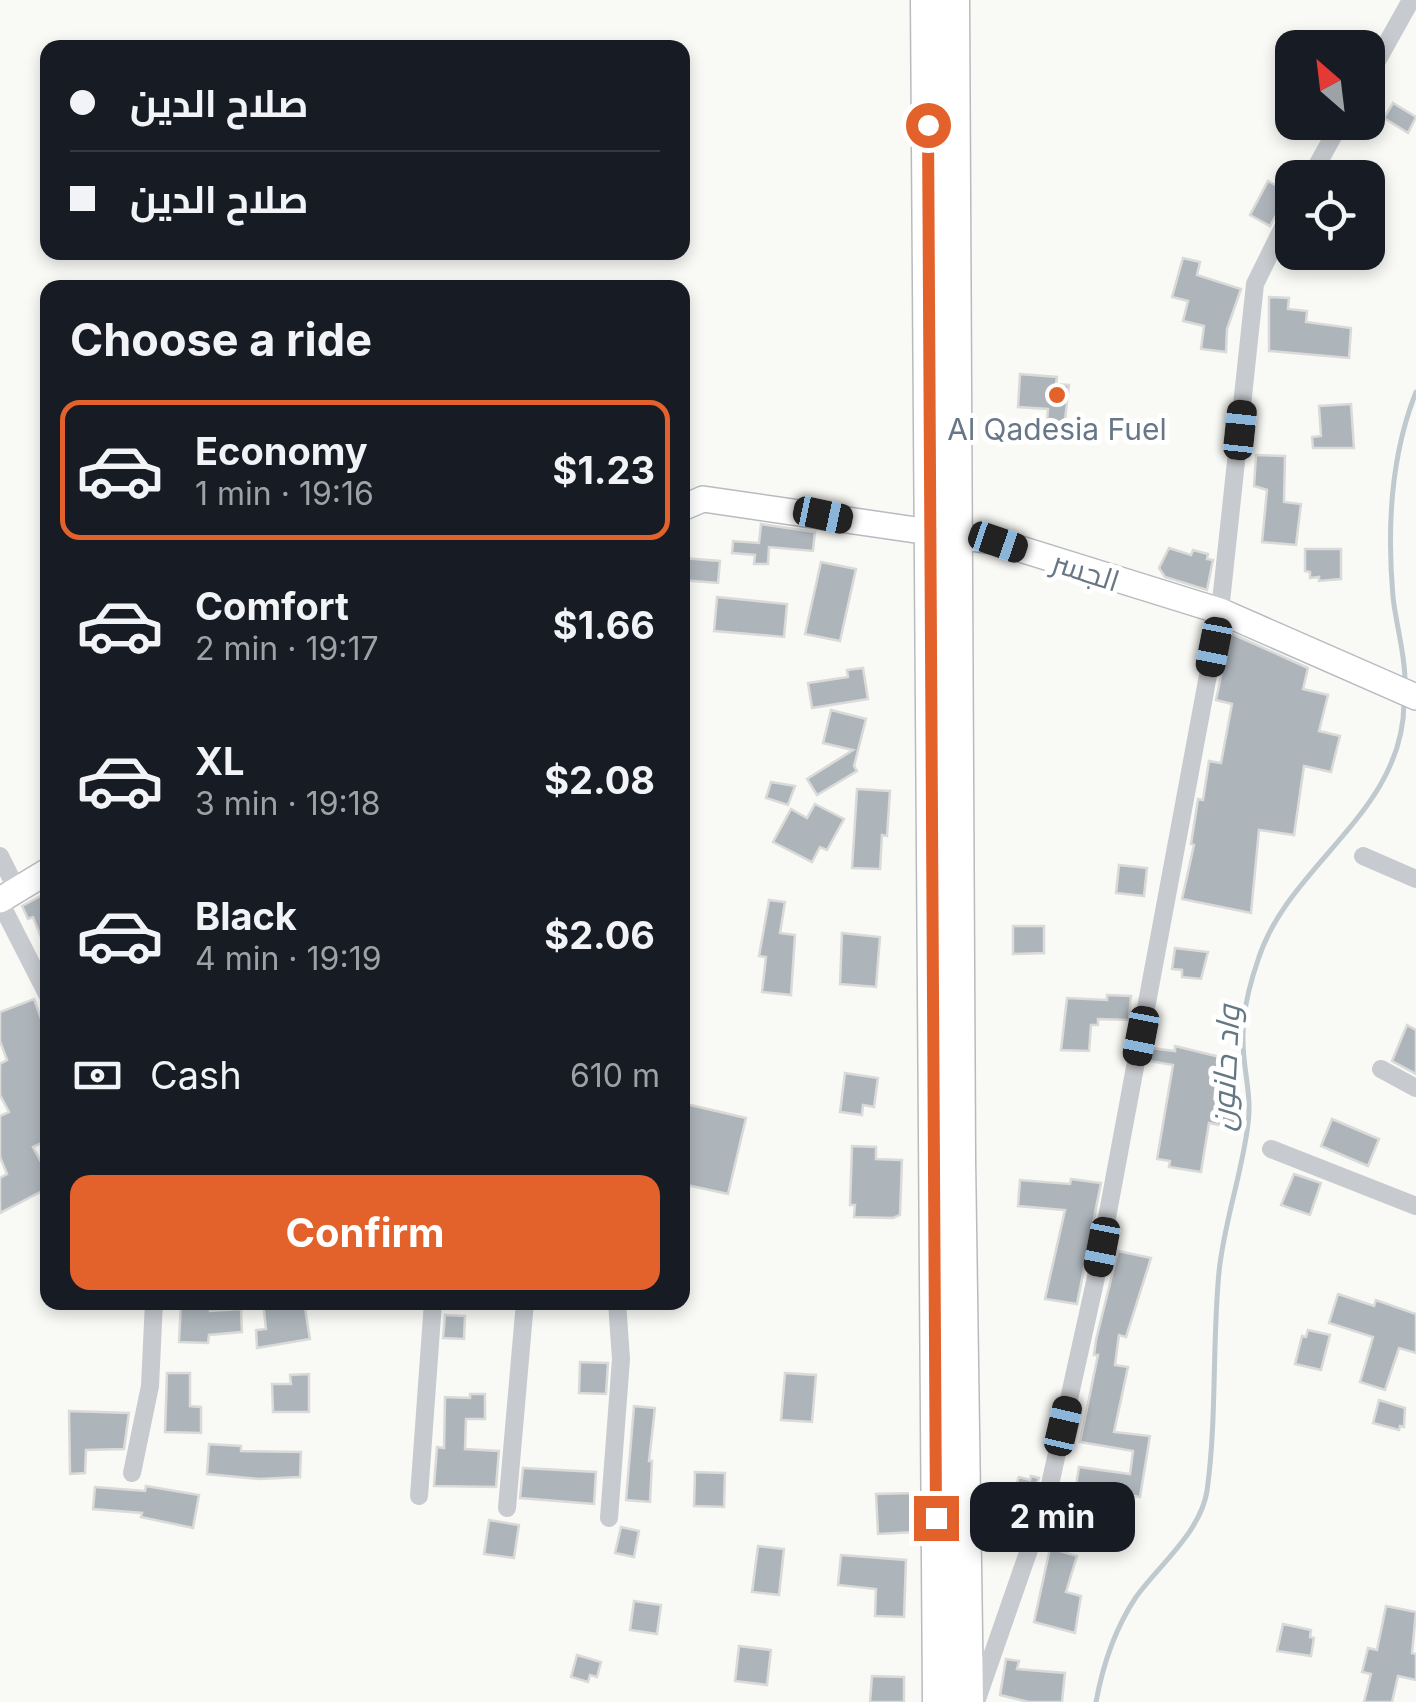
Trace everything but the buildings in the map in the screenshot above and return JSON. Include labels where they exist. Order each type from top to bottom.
[{"type":"highway","points":[[927,0],[959,1158],[967,1702]]},
{"type":"highway","points":[[938,1702],[944,535],[953,0]]},
{"type":"street","points":[[1385,47],[1412,0]]},
{"type":"street","points":[[976,1702],[1047,1498],[1095,1282],[1220,612],[1255,284],[1275,243]]},
{"type":"street","name":"الجسر","points":[[690,505],[703,499],[998,542],[1220,612],[1416,698]]},
{"type":"street","points":[[0,856],[6,898],[40,977]]},
{"type":"street","points":[[1362,856],[1416,879]]},
{"type":"street","points":[[6,898],[40,876]]},
{"type":"street","points":[[1382,1070],[1416,1088]]},
{"type":"street","points":[[1271,1149],[1416,1206]]},
{"type":"street","points":[[132,1473],[150,1386],[154,1310]]},
{"type":"street","points":[[419,1496],[432,1310]]},
{"type":"street","points":[[507,1508],[525,1310]]},
{"type":"street","points":[[609,1518],[621,1359],[618,1310]]},
{"type":"waterway","name":"واد حانون","points":[[1405,681],[1393,597],[1391,519],[1401,441],[1416,392]]},
{"type":"waterway","name":"واد حانون","points":[[1096,1702],[1121,1622],[1136,1597],[1188,1535],[1207,1491],[1219,1272],[1248,1124],[1243,1031],[1255,970],[1273,926],[1293,895],[1366,807],[1385,776],[1399,741],[1404,702]]},
{"type":"place","name":"Al Qadesia Fuel","points":[[1057,395]]},
{"type":"route","points":[[928,125],[936,1518]]}]
